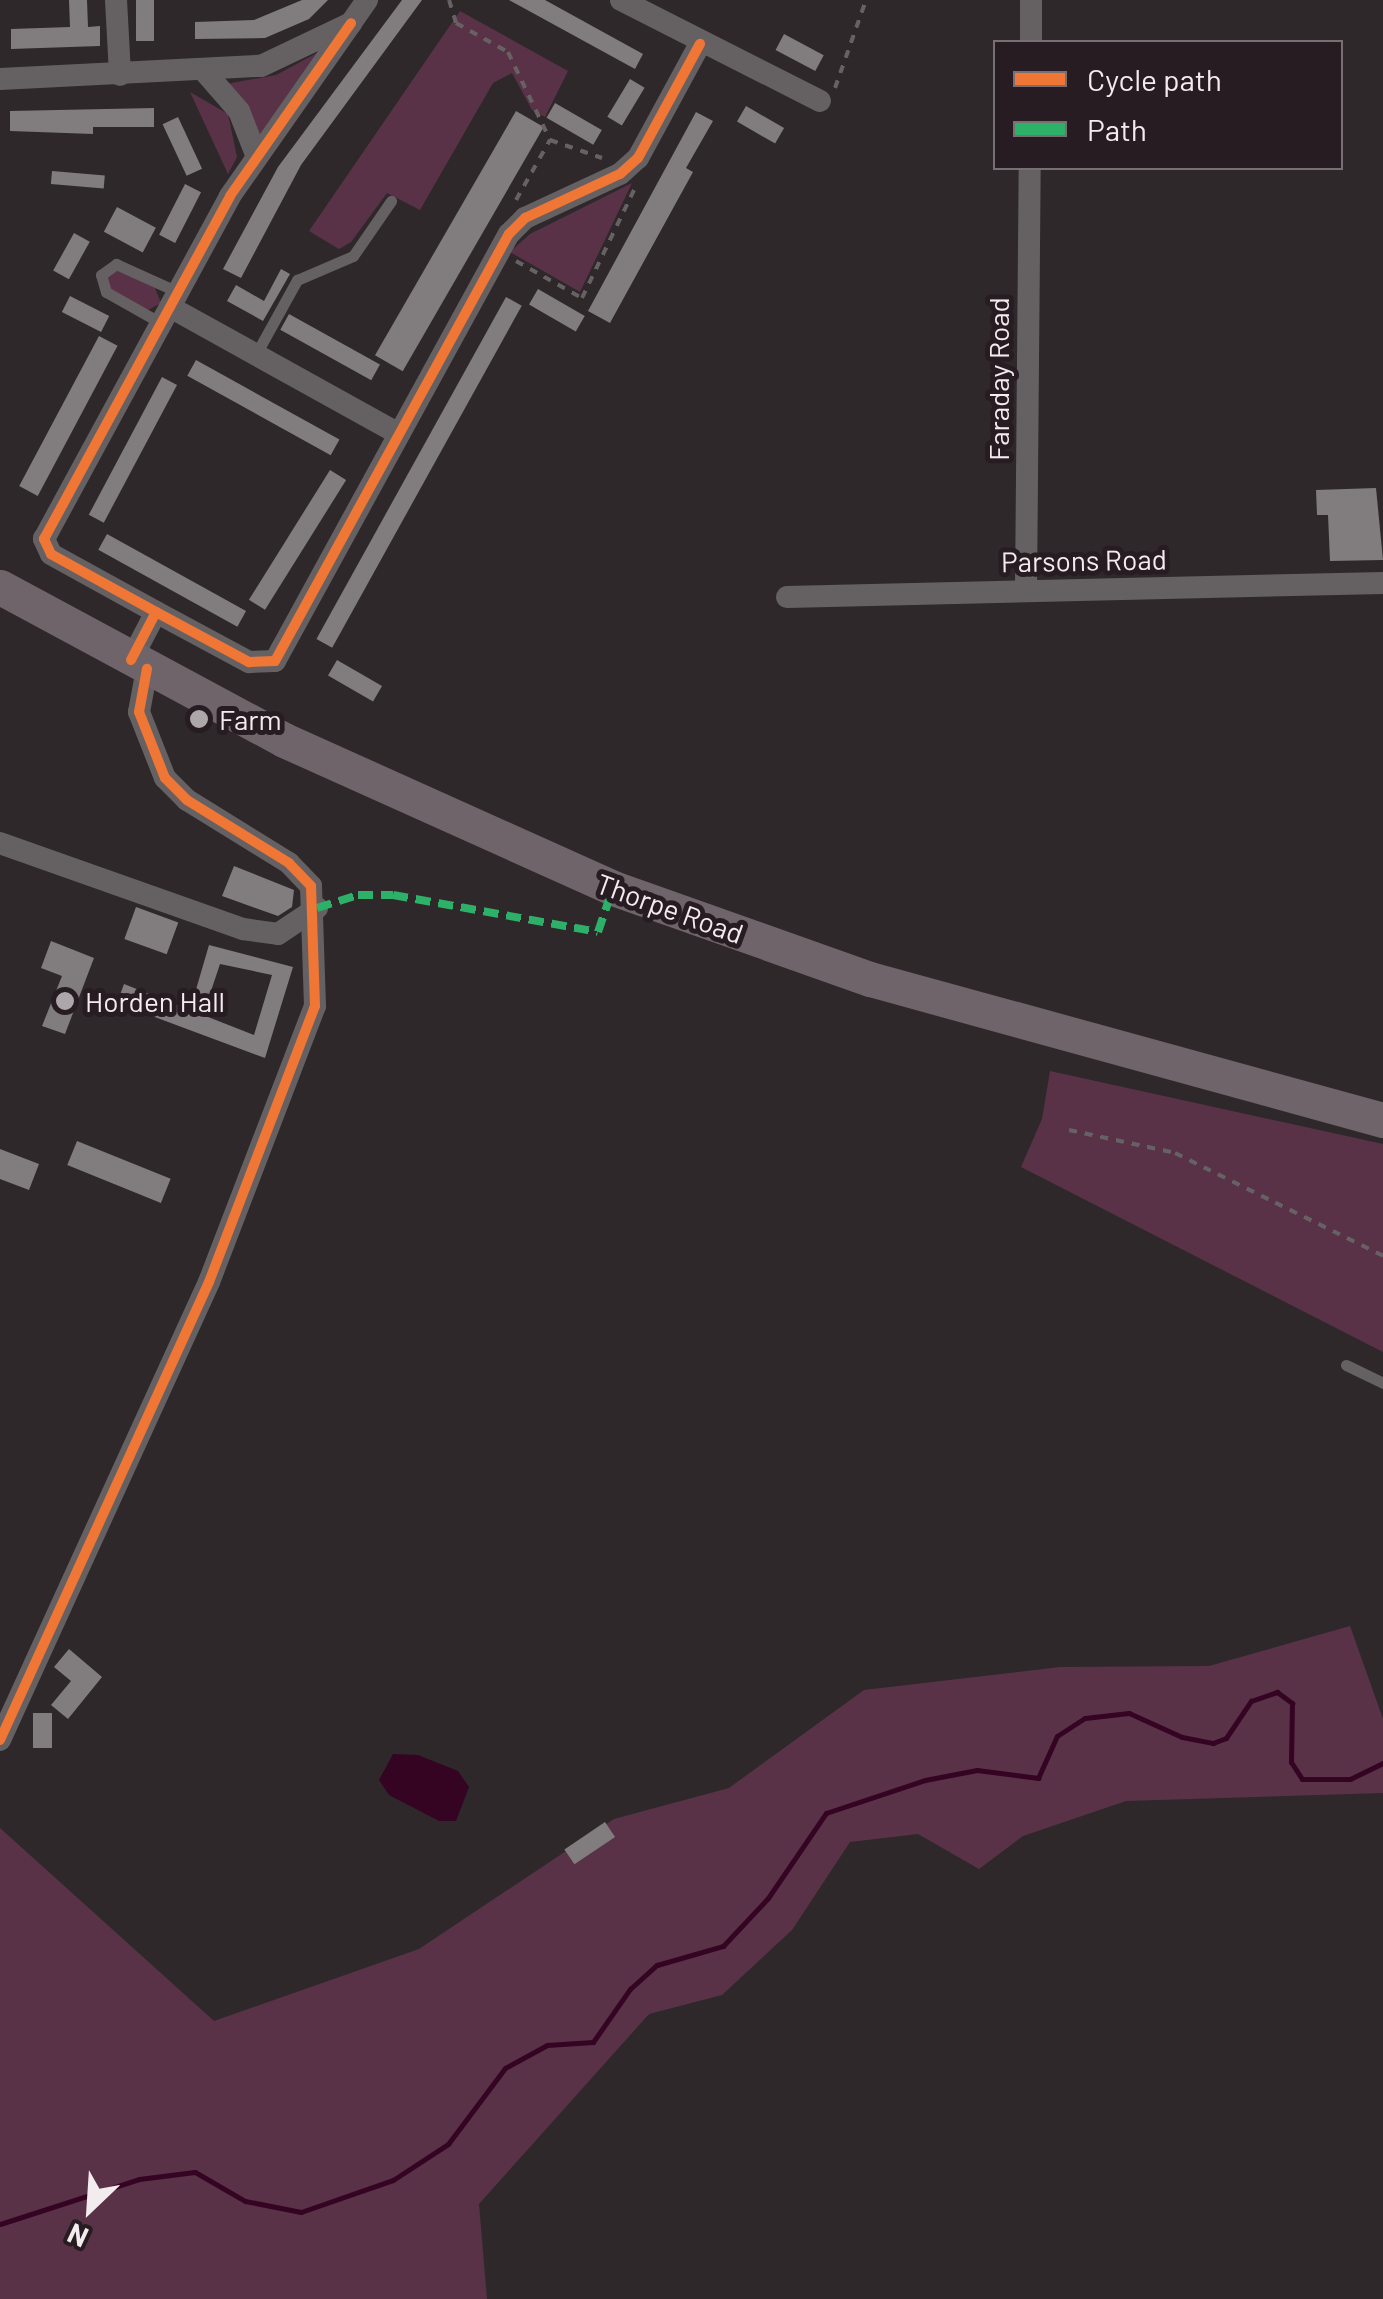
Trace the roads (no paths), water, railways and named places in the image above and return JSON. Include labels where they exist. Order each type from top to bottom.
[{"type":"main road","name":"Thorpe Road","points":[[0,587],[139,665],[460,824],[613,888],[870,979],[1383,1120]]},
{"type":"street","points":[[116,0],[120,75]]},
{"type":"street","points":[[367,0],[257,157],[44,538],[50,554],[249,662],[275,660],[504,242],[525,218],[620,174],[638,158],[700,44]]},
{"type":"street","points":[[622,0],[700,44],[820,102]]},
{"type":"street","points":[[1031,0],[1031,40]]},
{"type":"street","points":[[0,79],[205,72],[261,66],[351,23]]},
{"type":"street","points":[[205,72],[239,111],[257,157]]},
{"type":"street","name":"Faraday Road","points":[[1026,592],[1030,170]]},
{"type":"street","points":[[170,307],[397,433]]},
{"type":"street","name":"Parsons Road","points":[[787,597],[1383,584]]},
{"type":"street","points":[[0,1740],[209,1282],[308,1024],[318,981],[317,908],[311,886],[289,863],[188,800],[166,778],[139,712],[139,665],[156,612]]},
{"type":"street","points":[[0,843],[243,928],[278,934],[317,908]]},
{"type":"lane","points":[[256,354],[302,274],[353,256],[391,201]]},
{"type":"lane","points":[[116,264],[170,307],[106,292],[101,275],[116,264]]},
{"type":"lane","points":[[1346,1364],[1383,1384]]},
{"type":"waterway","points":[[0,2224],[139,2179],[195,2172],[245,2201],[301,2212],[393,2180],[448,2144],[505,2068],[547,2045],[593,2042],[630,1989],[657,1965],[723,1946],[768,1898],[826,1813],[925,1780],[977,1770],[1038,1778],[1057,1736],[1085,1718],[1129,1713],[1182,1737],[1213,1743],[1226,1738],[1251,1701],[1277,1692],[1292,1703],[1291,1762],[1302,1779],[1350,1779],[1383,1763]]},
{"type":"place","name":"Farm","points":[[199,719]]},
{"type":"place","name":"Horden Hall","points":[[65,1001]]}]
